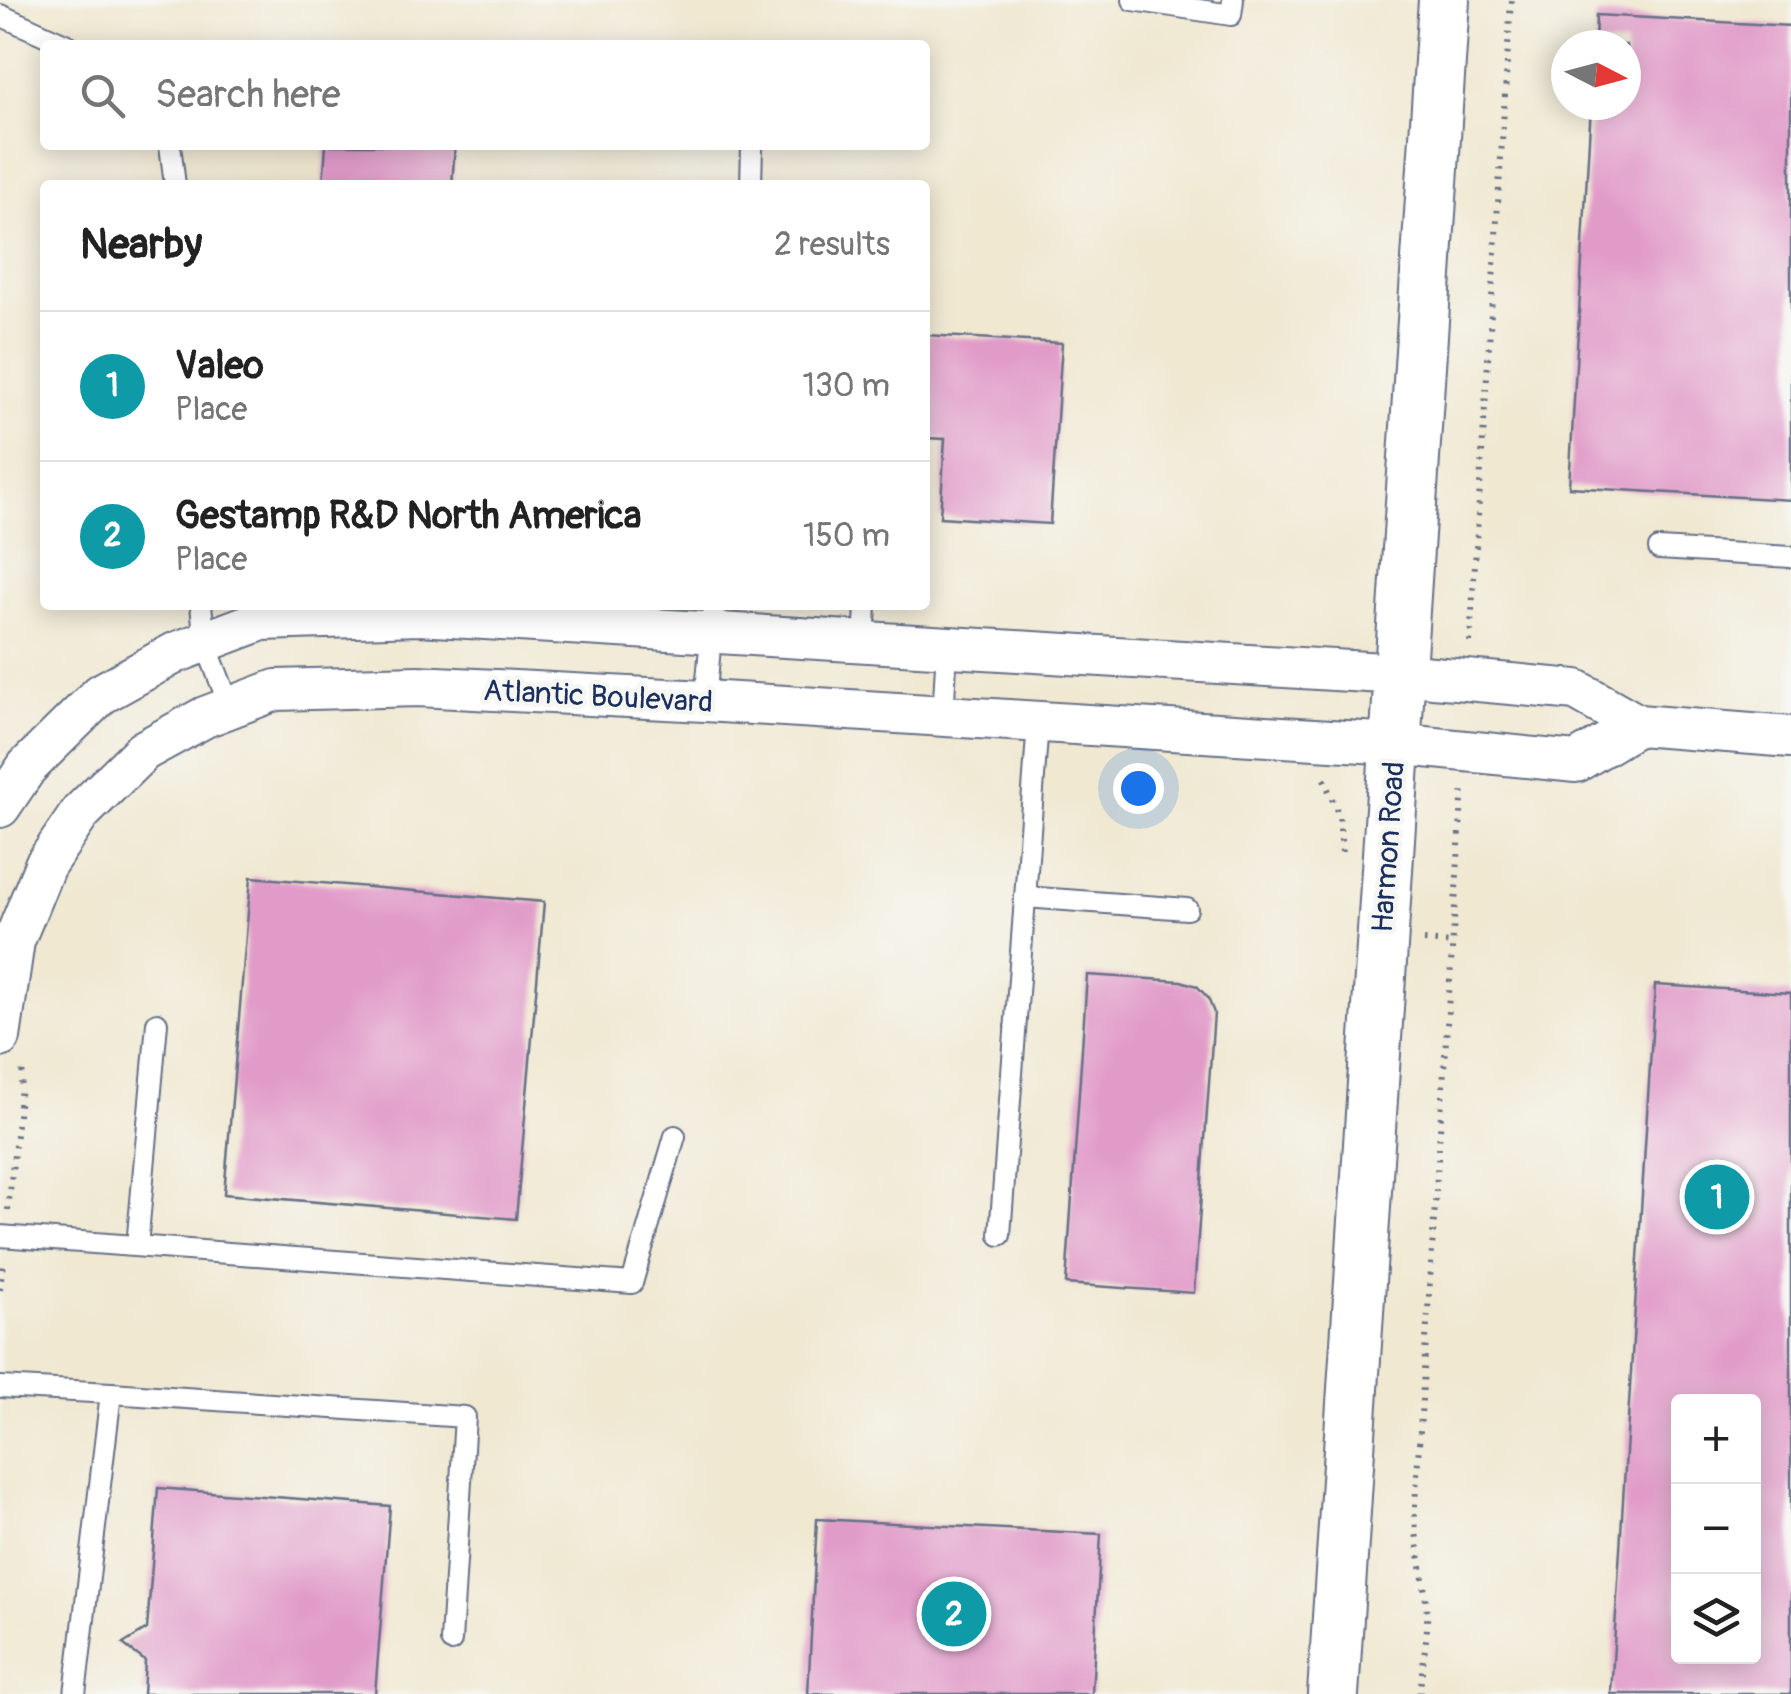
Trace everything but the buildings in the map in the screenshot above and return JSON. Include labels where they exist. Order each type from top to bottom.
[{"type":"street","name":"Harmon Road","points":[[1333,1694],[1444,0]]},
{"type":"street","points":[[0,807],[27,768],[101,694],[176,653],[203,624],[262,620],[419,616],[865,624],[946,647],[1400,674],[1576,690],[1638,725],[1791,737]]},
{"type":"street","name":"Atlantic Boulevard","points":[[12,1050],[14,941],[45,866],[81,812],[143,751],[205,717],[276,690],[418,686],[1395,744],[1576,762],[1638,725]]},
{"type":"lane","points":[[1133,0],[1231,15],[1233,0]]},
{"type":"lane","points":[[0,15],[56,40]]},
{"type":"lane","points":[[171,150],[175,180]]},
{"type":"lane","points":[[750,180],[752,150]]},
{"type":"lane","points":[[1659,548],[1791,557]]},
{"type":"lane","points":[[705,702],[712,619]]},
{"type":"lane","points":[[203,624],[230,707]]},
{"type":"lane","points":[[943,717],[946,647]]},
{"type":"lane","points":[[1000,1235],[1038,722]]},
{"type":"lane","points":[[1025,897],[1186,909]]},
{"type":"lane","points":[[137,1246],[156,1023]]},
{"type":"lane","points":[[3,1236],[632,1282],[675,1136]]},
{"type":"lane","points":[[0,1388],[465,1417],[450,1640]]},
{"type":"lane","points":[[76,1694],[112,1393]]},
{"type":"path","points":[[1468,680],[1511,0]]},
{"type":"path","points":[[1420,1694],[1428,1622],[1414,1533],[1415,1505],[1464,751]]},
{"type":"path","points":[[1314,773],[1324,779],[1339,816],[1342,854]]},
{"type":"path","points":[[0,1290],[12,1050]]},
{"type":"place","name":"Valeo","points":[[1717,1197]]},
{"type":"place","name":"Gestamp R&D North America","points":[[954,1614]]}]
